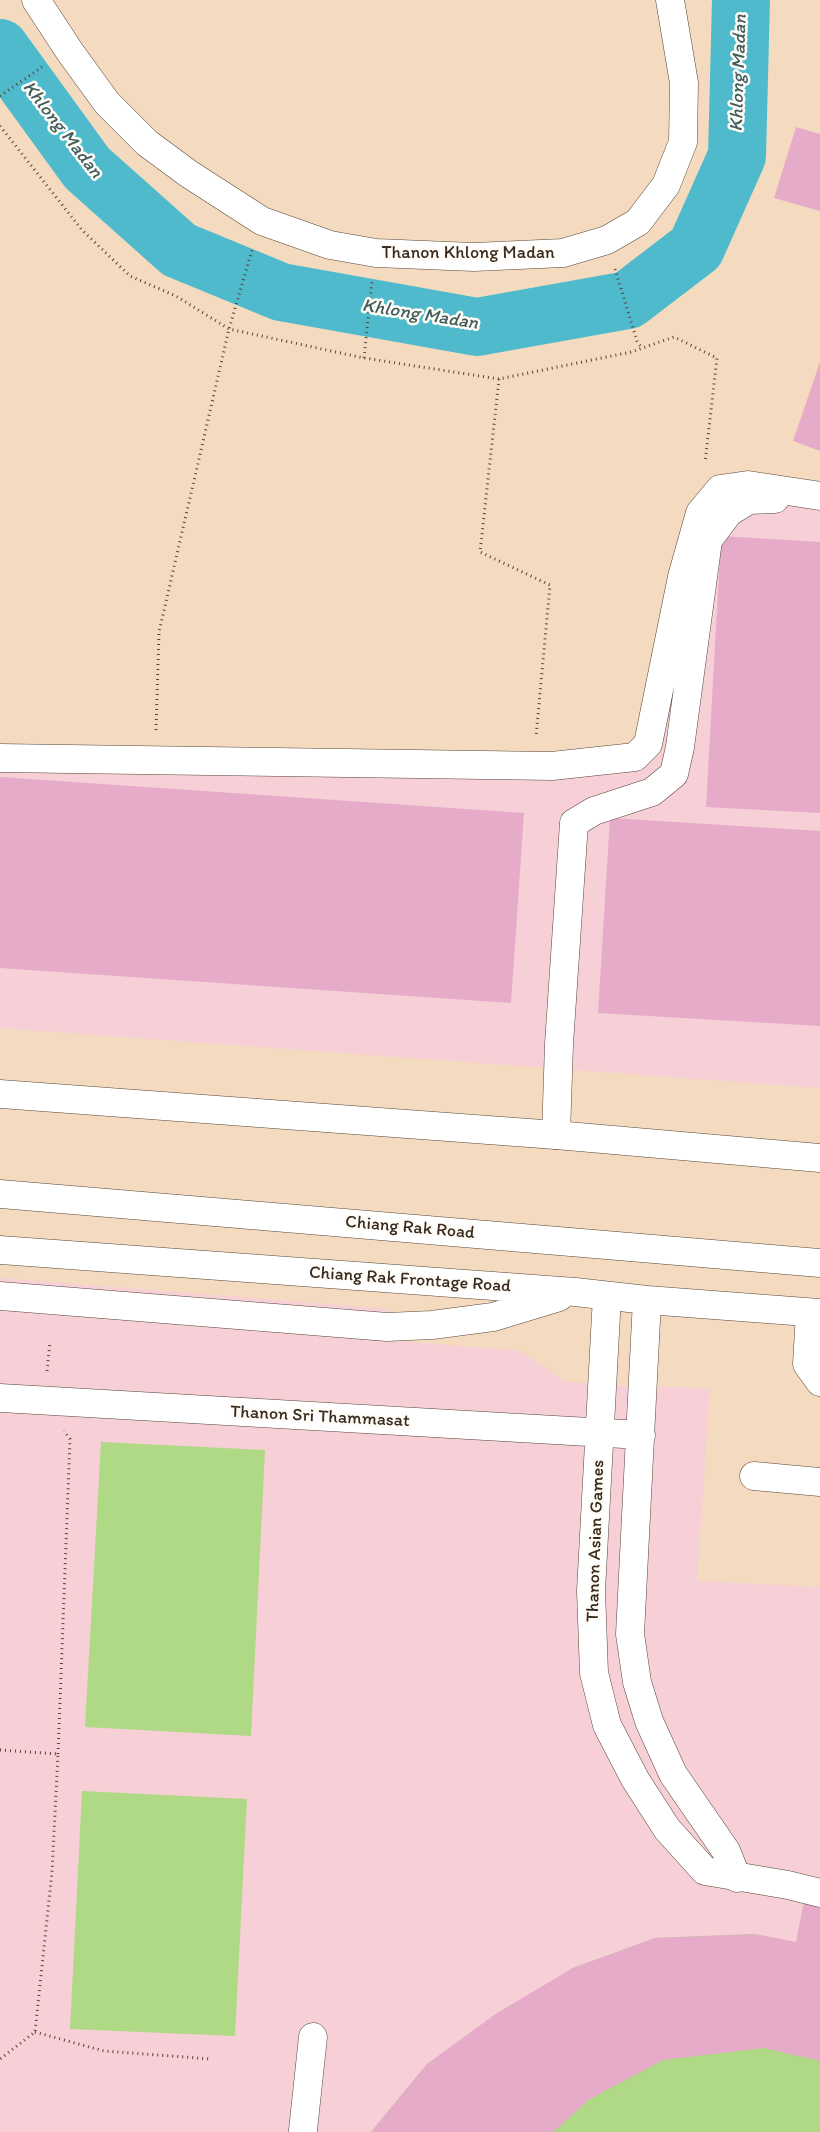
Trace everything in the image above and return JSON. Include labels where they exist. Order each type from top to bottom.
[{"type":"street","name":"Thanon Khlong Madan","points":[[36,0],[70,52],[107,103],[148,143],[188,174],[262,221],[330,245],[376,253],[474,257],[563,254],[607,240],[638,222],[666,184],[683,142],[684,83],[670,0]]},
{"type":"street","points":[[0,758],[552,766],[634,757],[648,744],[682,577],[700,513],[720,489],[748,485],[820,496]]},
{"type":"street","points":[[556,1135],[559,1044],[574,823],[594,811],[652,792],[674,774],[680,747],[708,540],[729,512],[749,500],[772,498],[820,507]]},
{"type":"street","points":[[0,1094],[556,1135],[820,1158]]},
{"type":"street","name":"Chiang Rak Road","points":[[0,1194],[820,1263]]},
{"type":"street","name":"Chiang Rak Frontage Road","points":[[0,1250],[575,1292],[647,1300],[815,1313]]},
{"type":"street","points":[[0,1296],[387,1327],[432,1325],[493,1317],[575,1292]]},
{"type":"street","name":"Thanon Asian Games","points":[[607,1296],[591,1591],[594,1673],[607,1724],[635,1779],[667,1829],[705,1871],[737,1878],[788,1885],[820,1893]]},
{"type":"street","points":[[647,1300],[630,1634],[637,1682],[649,1721],[673,1774],[726,1851],[737,1878]]},
{"type":"street","points":[[815,1313],[807,1364],[820,1382]]},
{"type":"street","name":"Thanon Sri Thammasat","points":[[0,1398],[641,1434]]},
{"type":"street","points":[[754,1476],[820,1482]]},
{"type":"street","points":[[594,1636],[630,1634]]},
{"type":"street","points":[[303,2130],[313,2037]]},
{"type":"path","points":[[0,96],[48,63]]},
{"type":"path","points":[[0,126],[82,230],[130,276],[176,296],[229,329],[364,358],[499,379],[631,352],[674,337],[717,358],[705,464]]},
{"type":"path","points":[[155,760],[159,632],[229,329],[253,246]]},
{"type":"path","points":[[614,265],[637,340],[642,348]]},
{"type":"path","points":[[364,358],[373,278]]},
{"type":"path","points":[[499,379],[480,552],[550,585],[534,766]]},
{"type":"path","points":[[0,2059],[35,2032],[52,1872],[70,1439]]},
{"type":"path","points":[[0,1750],[58,1754]]},
{"type":"path","points":[[35,2032],[104,2051],[210,2059]]},
{"type":"shaded area","points":[[820,489],[820,1088],[0,1028],[0,760],[556,771],[659,756],[698,523]]},
{"type":"shaded area","points":[[0,1278],[388,1309],[387,1340],[520,1351],[564,1381],[603,1385],[710,1388],[697,1581],[820,1587],[820,2132],[0,2132]]},
{"type":"green space","points":[[101,1442],[265,1450],[251,1736],[85,1727]]},
{"type":"green space","points":[[82,1791],[247,1799],[235,2036],[70,2029]]},
{"type":"green space","points":[[755,1934],[820,1949],[820,2132],[371,2132],[427,2064],[573,1968],[655,1938]]},
{"type":"building","points":[[796,127],[820,134],[820,211],[774,198]]},
{"type":"building","points":[[820,362],[820,451],[793,441]]},
{"type":"building","points":[[721,536],[820,542],[820,813],[706,807]]},
{"type":"building","points":[[0,777],[524,813],[511,1003],[0,968]]},
{"type":"building","points":[[610,818],[820,831],[820,1026],[598,1013]]},
{"type":"building","points":[[804,1901],[820,1905],[820,2061],[764,2048],[663,2060],[590,2099],[553,2132],[371,2132],[427,2064],[497,2013],[573,1968],[655,1938],[755,1934],[796,1942]]},
{"type":"waterway","name":"Khlong Madan","points":[[0,48],[87,168],[179,250],[281,292],[477,327],[628,300],[696,248],[737,156],[741,0]]}]
